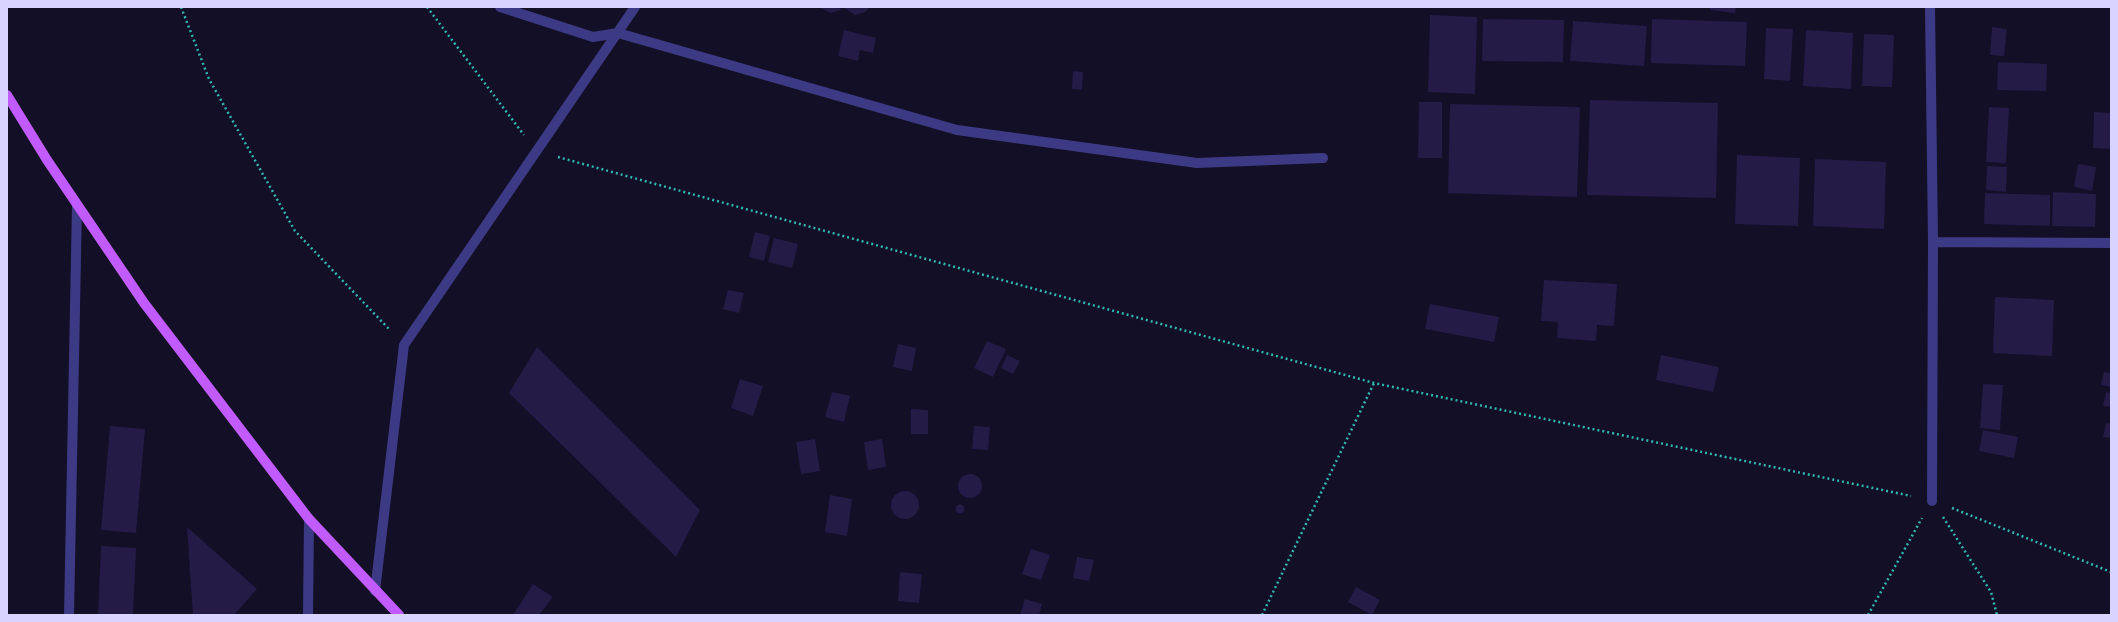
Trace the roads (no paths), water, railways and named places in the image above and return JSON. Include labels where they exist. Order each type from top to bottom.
[{"type":"main road","points":[[7,95],[77,205],[144,304],[309,519],[399,615]]},
{"type":"street","points":[[500,7],[593,37],[618,33],[957,130],[1197,162],[1323,158]]},
{"type":"street","points":[[375,591],[404,345],[635,7]]},
{"type":"street","points":[[1930,7],[1933,242],[1932,501]]},
{"type":"street","points":[[69,615],[77,205]]},
{"type":"street","points":[[1933,242],[2111,243]]},
{"type":"street","points":[[308,615],[309,519]]}]
